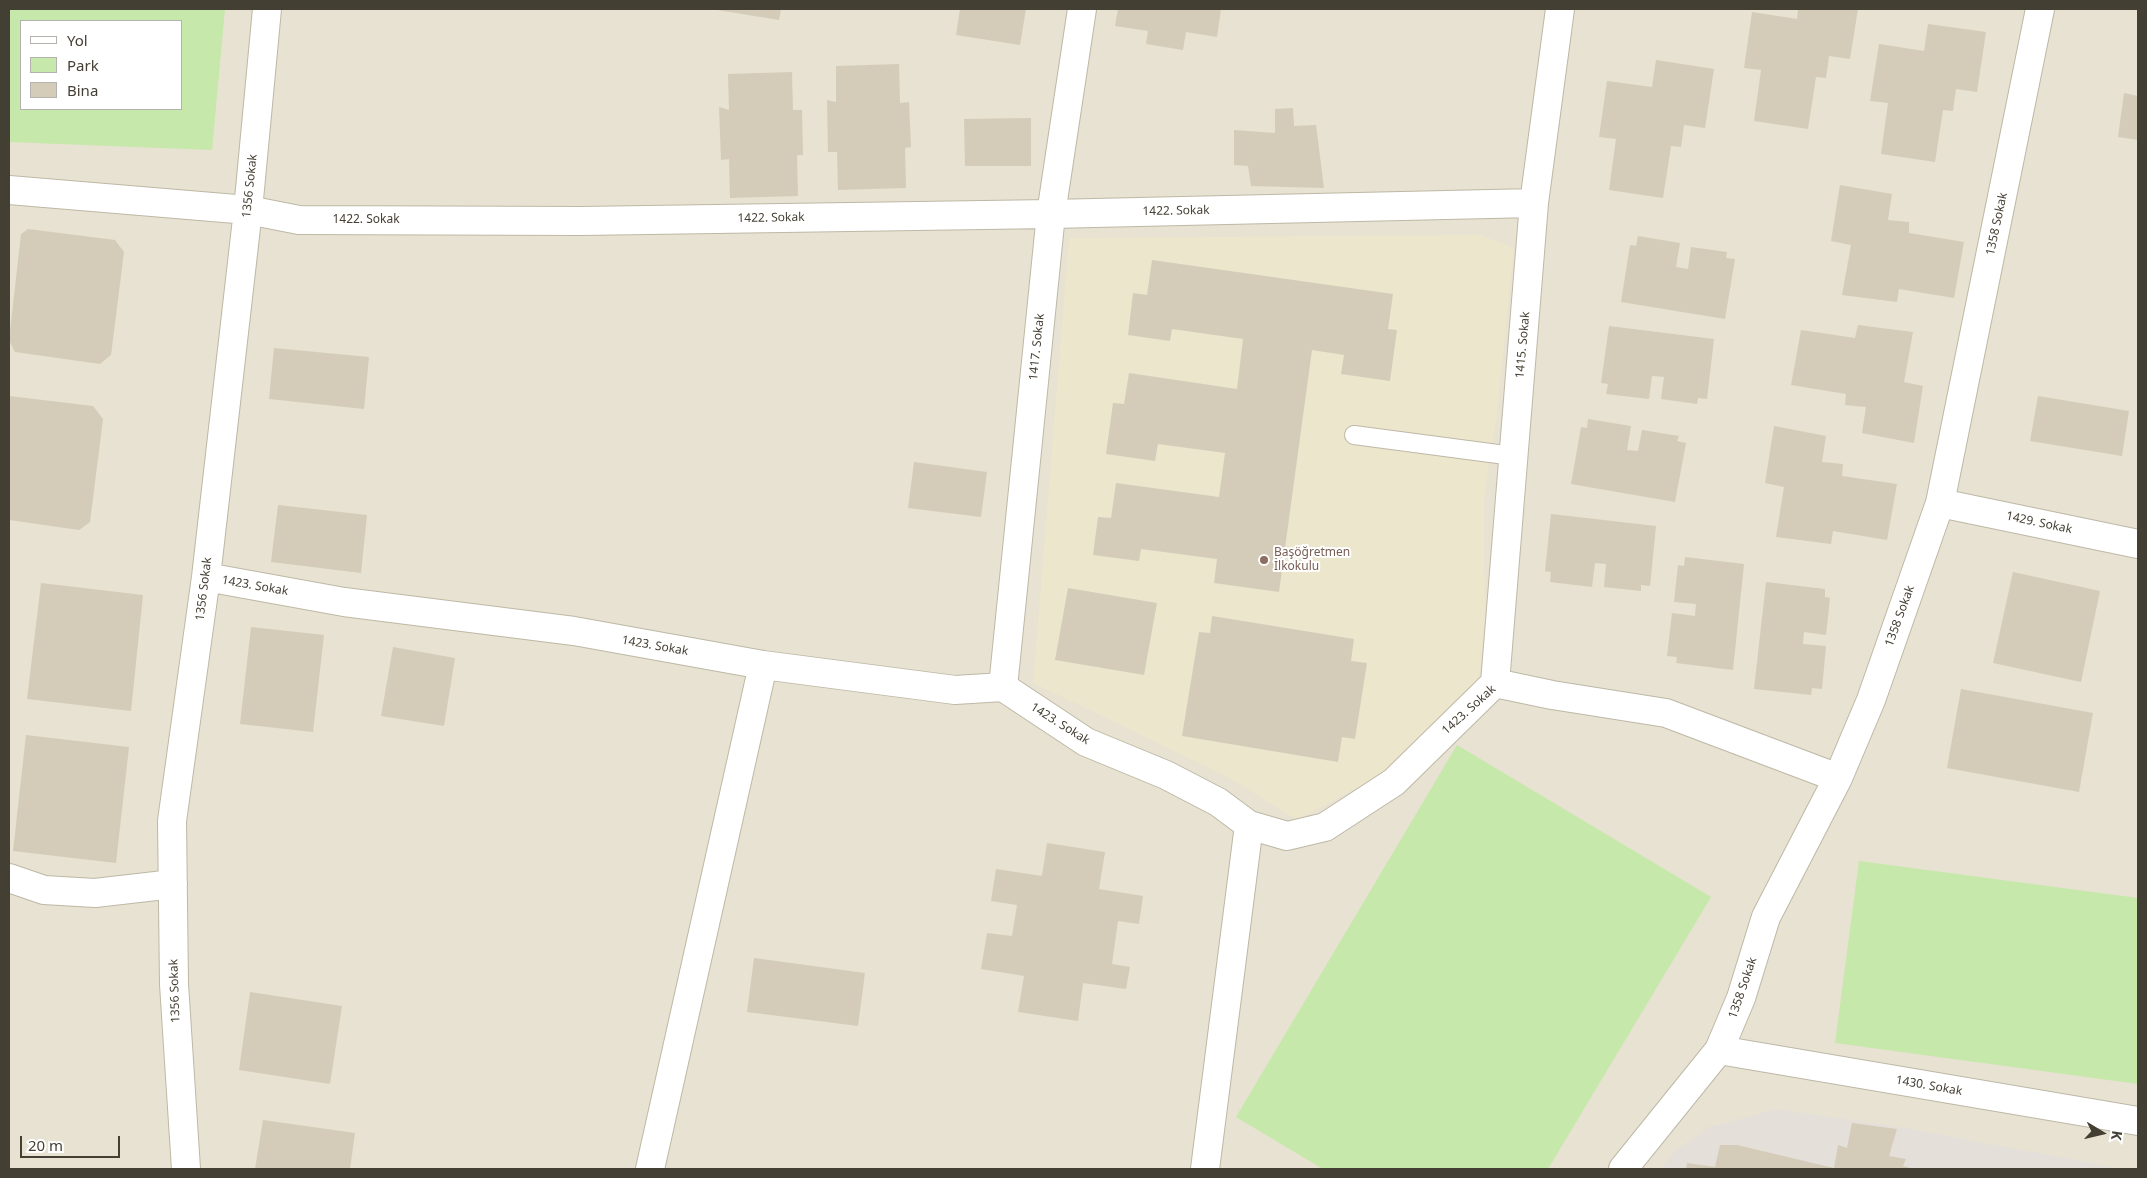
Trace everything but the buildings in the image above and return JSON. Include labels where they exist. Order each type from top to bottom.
[{"type":"street","name":"1356 Sokak","points":[[186,1169],[174,984],[172,821],[206,577],[248,210],[268,9]]},
{"type":"street","name":"1417. Sokak","points":[[1003,687],[1051,214],[1082,9]]},
{"type":"street","name":"1415. Sokak","points":[[1495,683],[1534,203],[1560,9]]},
{"type":"street","name":"1358 Sokak","points":[[1624,1169],[1719,1050],[1741,998],[1766,917],[1838,778],[1871,700],[1940,503],[2040,9]]},
{"type":"street","name":"1422. Sokak","points":[[9,190],[248,210],[300,220],[581,221],[1051,214],[1534,203]]},
{"type":"street","name":"1429. Sokak","points":[[1940,503],[2138,544]]},
{"type":"street","name":"1423. Sokak","points":[[206,577],[344,602],[574,631],[763,665],[955,690],[1003,687],[1086,742],[1166,775],[1218,802],[1249,825],[1287,836],[1325,827],[1394,782],[1495,683],[1552,695],[1666,713],[1838,778]]},
{"type":"street","points":[[650,1169],[763,665]]},
{"type":"street","points":[[1205,1169],[1249,825]]},
{"type":"street","points":[[9,878],[44,890],[95,893],[173,884]]},
{"type":"street","name":"1430. Sokak","points":[[1719,1050],[2138,1121]]},
{"type":"lane","points":[[1354,435],[1513,456]]},
{"type":"shaded area","points":[[9,9],[2138,9],[2138,1169],[9,1169]]},
{"type":"shaded area","name":"Başöğretmen İlkokulu","points":[[1480,235],[1514,248],[1497,414],[1484,497],[1485,623],[1479,679],[1384,773],[1297,820],[1228,777],[1033,683],[1069,238]]},
{"type":"shaded area","points":[[1778,1109],[1905,1128],[2124,1169],[1661,1169],[1673,1152],[1709,1127]]},
{"type":"green space","points":[[9,9],[225,9],[212,150],[9,142]]},
{"type":"green space","points":[[1457,745],[1711,897],[1548,1169],[1323,1169],[1236,1117]]},
{"type":"green space","points":[[1859,861],[2138,898],[2138,1084],[1835,1043]]},
{"type":"place","name":"Başöğretmen İlkokulu","points":[[1264,560]]}]
